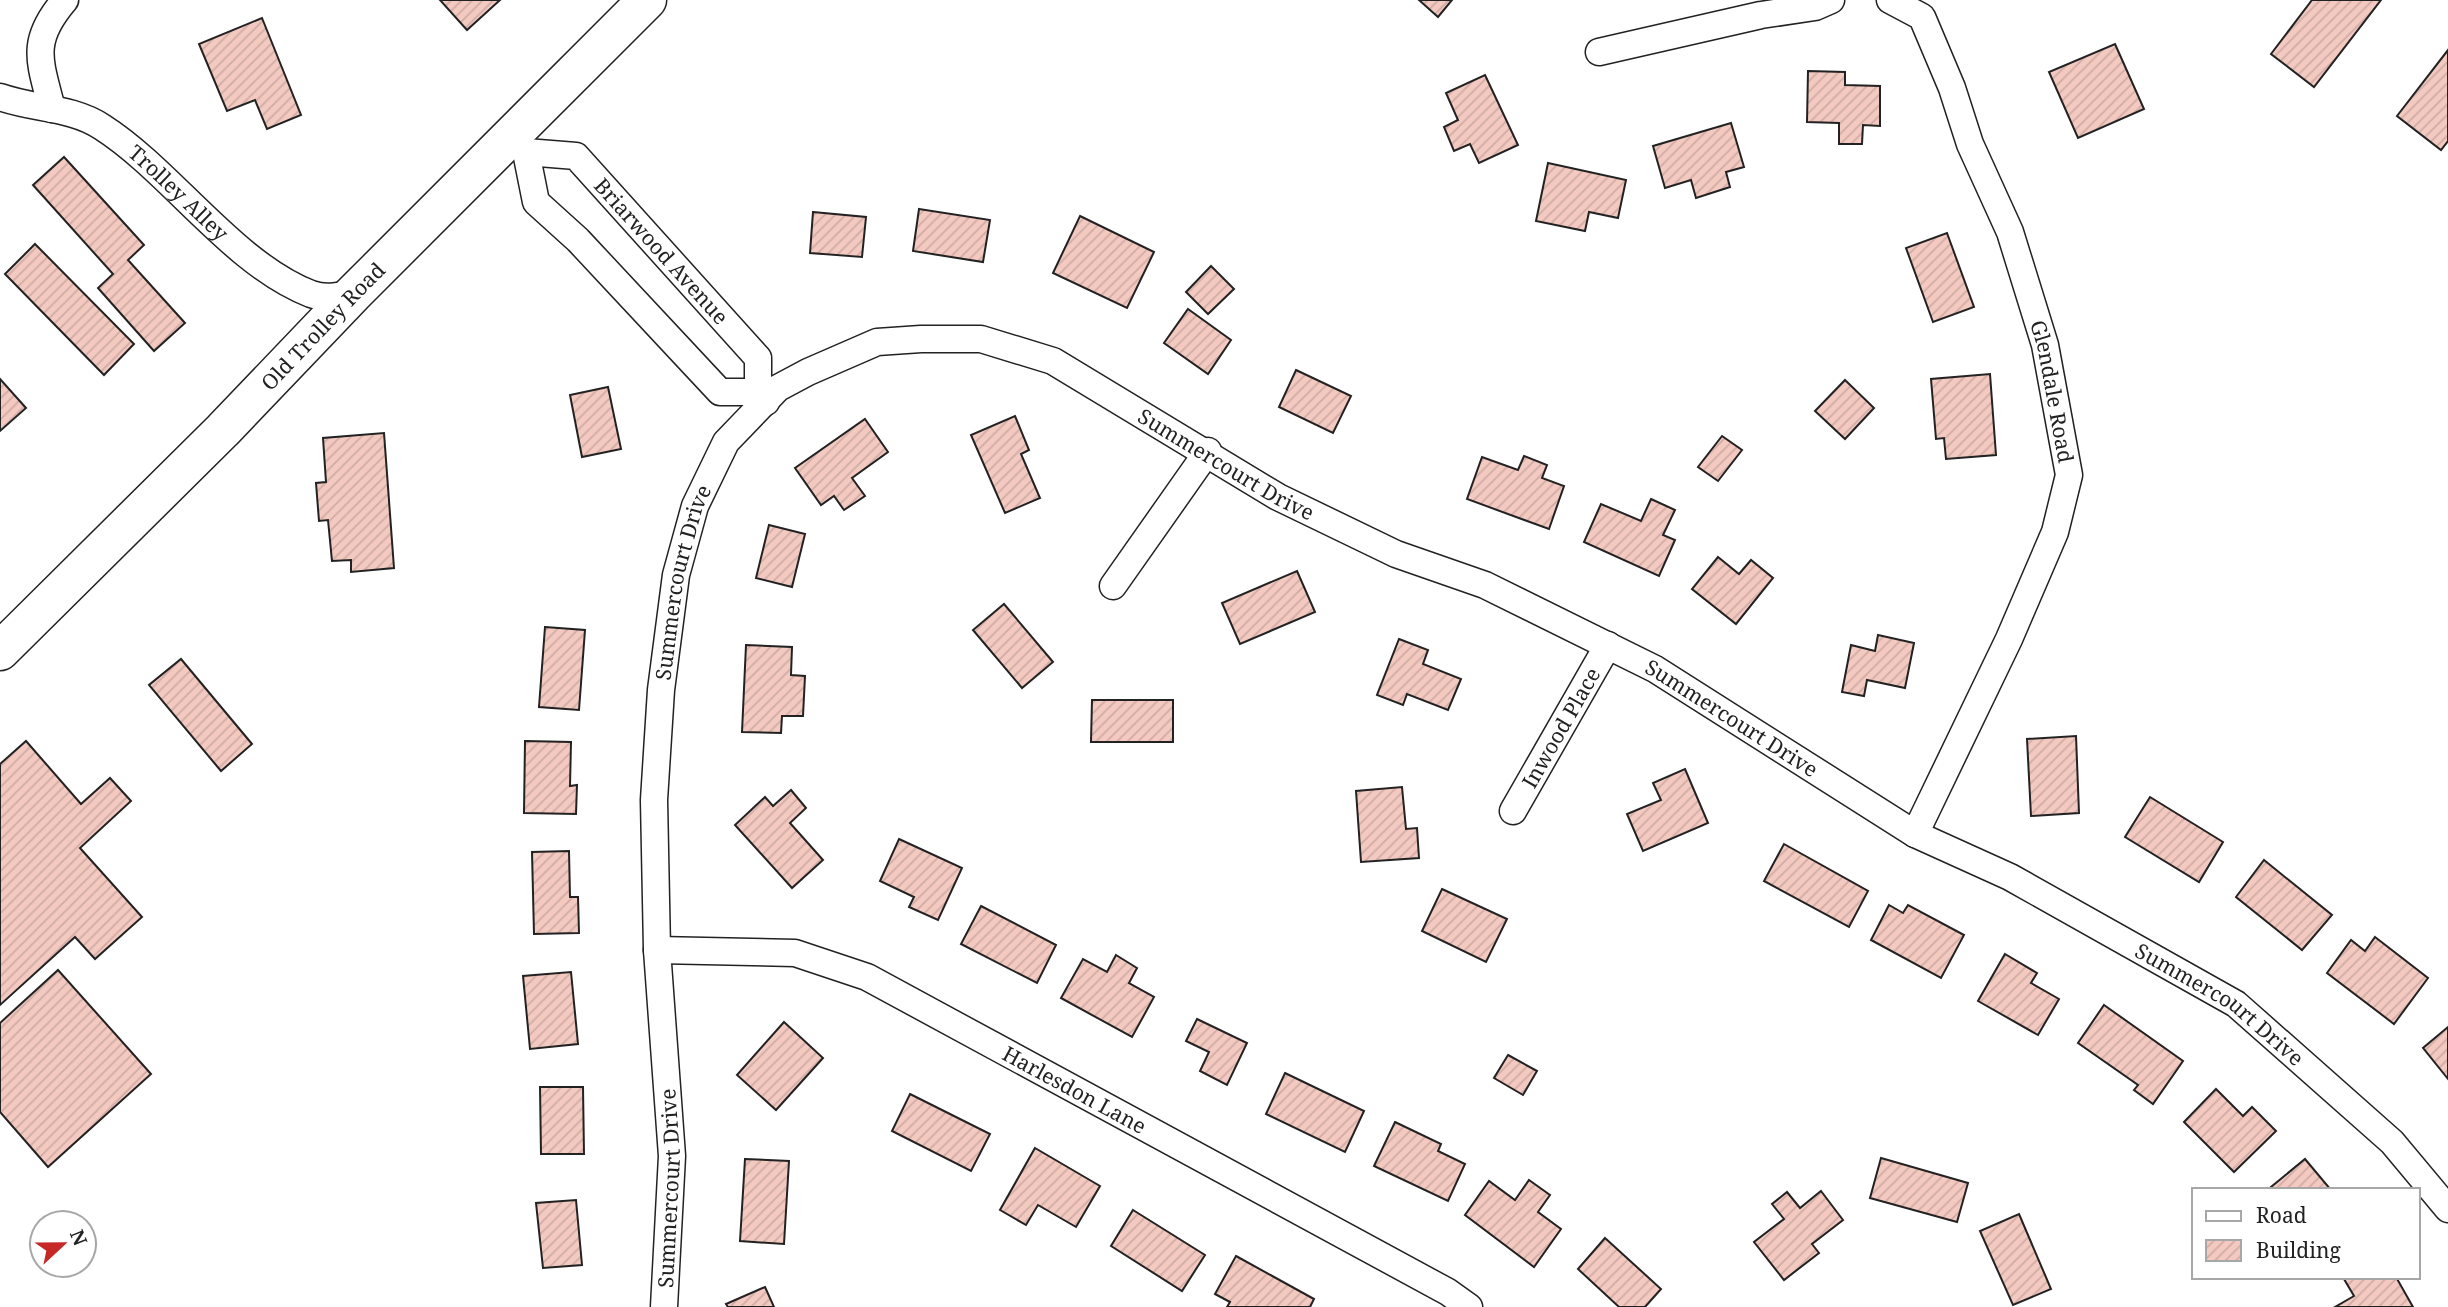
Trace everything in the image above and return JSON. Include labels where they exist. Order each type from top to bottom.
[{"type":"main road","name":"Old Trolley Road","points":[[0,651],[223,430],[353,294],[518,144],[647,0]]},
{"type":"street","points":[[52,109],[38,54],[40,40],[65,0]]},
{"type":"street","points":[[1599,52],[1761,15],[1815,7],[1831,0]]},
{"type":"street","name":"Glendale Road","points":[[1890,0],[1922,17],[1952,88],[1970,144],[2010,232],[2045,345],[2069,475],[2056,532],[2009,639],[1915,834]]},
{"type":"street","name":"Trolley Alley","points":[[0,97],[52,109],[101,126],[135,152],[183,199],[284,279],[311,294],[329,297],[353,294]]},
{"type":"street","points":[[518,144],[536,201],[578,240],[720,392],[762,397]]},
{"type":"street","name":"Briarwood Avenue","points":[[518,144],[576,156],[758,358],[762,397]]},
{"type":"street","name":"Summercourt Drive","points":[[664,1307],[672,1156],[657,950],[654,800],[661,690],[676,575],[695,506],[726,442],[762,397],[808,372],[877,342],[981,339],[1053,361],[1208,452],[1278,497],[1396,554],[1485,585],[1655,669],[1915,834],[2010,877],[2236,1004],[2392,1142],[2448,1209]]},
{"type":"street","points":[[1113,586],[1208,452]]},
{"type":"street","name":"Inwood Place","points":[[1513,811],[1608,645]]},
{"type":"street","name":"Harlesdon Lane","points":[[657,950],[795,953],[867,977],[1448,1292],[1469,1307]]},
{"type":"building","points":[[440,0],[500,0],[467,30]]},
{"type":"building","points":[[1419,0],[1452,0],[1438,17]]},
{"type":"building","points":[[2312,0],[2381,0],[2314,87],[2271,54]]},
{"type":"building","points":[[262,18],[301,115],[267,129],[255,100],[227,111],[199,44]]},
{"type":"building","points":[[2115,44],[2144,109],[2078,138],[2049,72]]},
{"type":"building","points":[[2448,50],[2448,141],[2441,150],[2397,116]]},
{"type":"building","points":[[1808,71],[1845,72],[1845,85],[1880,86],[1880,126],[1863,125],[1862,144],[1839,144],[1839,123],[1807,122]]},
{"type":"building","points":[[1485,75],[1518,145],[1479,163],[1470,144],[1454,151],[1444,127],[1458,120],[1446,93]]},
{"type":"building","points":[[1731,123],[1744,167],[1726,172],[1730,187],[1696,198],[1691,180],[1665,188],[1653,146]]},
{"type":"building","points":[[64,157],[144,245],[128,260],[185,323],[154,351],[98,288],[113,274],[33,185]]},
{"type":"building","points":[[1548,163],[1626,180],[1618,218],[1589,212],[1585,231],[1536,221]]},
{"type":"building","points":[[919,209],[990,220],[983,262],[913,251]]},
{"type":"building","points":[[813,212],[866,217],[862,257],[810,253]]},
{"type":"building","points":[[1080,216],[1154,252],[1127,308],[1053,273]]},
{"type":"building","points":[[1947,233],[1974,307],[1933,322],[1906,248]]},
{"type":"building","points":[[35,244],[134,344],[104,375],[5,274]]},
{"type":"building","points":[[1211,266],[1234,289],[1208,314],[1186,292]]},
{"type":"building","points":[[1188,309],[1231,340],[1208,374],[1164,343]]},
{"type":"building","points":[[1296,370],[1351,396],[1333,433],[1279,407]]},
{"type":"building","points":[[1990,374],[1996,455],[1946,459],[1944,438],[1936,439],[1931,379]]},
{"type":"building","points":[[0,379],[26,408],[0,431]]},
{"type":"building","points":[[1845,380],[1874,408],[1845,439],[1815,411]]},
{"type":"building","points":[[608,387],[621,449],[582,457],[570,395]]},
{"type":"building","points":[[1015,416],[1029,450],[1021,454],[1040,498],[1005,513],[971,435]]},
{"type":"building","points":[[865,419],[888,452],[852,478],[865,496],[844,510],[834,496],[821,505],[795,468]]},
{"type":"building","points":[[384,433],[394,568],[351,572],[351,560],[332,561],[328,520],[319,521],[316,483],[326,482],[323,438]]},
{"type":"building","points":[[1722,436],[1742,450],[1718,481],[1698,467]]},
{"type":"building","points":[[1524,456],[1547,465],[1542,478],[1564,486],[1549,529],[1467,499],[1482,457],[1518,470]]},
{"type":"building","points":[[1651,499],[1675,510],[1663,535],[1675,540],[1659,576],[1584,542],[1601,504],[1641,521]]},
{"type":"building","points":[[769,525],[805,534],[792,587],[756,578]]},
{"type":"building","points":[[1718,557],[1739,574],[1751,560],[1773,578],[1736,624],[1692,589]]},
{"type":"building","points":[[1297,571],[1315,612],[1240,644],[1222,603]]},
{"type":"building","points":[[1004,604],[1053,662],[1022,688],[973,630]]},
{"type":"building","points":[[545,627],[585,630],[579,710],[539,707]]},
{"type":"building","points":[[1878,635],[1914,643],[1905,688],[1867,680],[1864,696],[1842,692],[1851,645],[1875,651]]},
{"type":"building","points":[[1399,639],[1428,650],[1423,664],[1461,679],[1448,710],[1407,694],[1403,705],[1377,695]]},
{"type":"building","points":[[746,645],[792,647],[791,675],[805,676],[803,716],[782,716],[781,733],[742,732]]},
{"type":"building","points":[[181,659],[252,744],[221,771],[149,685]]},
{"type":"building","points":[[1092,700],[1173,700],[1173,742],[1091,742]]},
{"type":"building","points":[[2076,736],[2079,813],[2031,816],[2027,739]]},
{"type":"building","points":[[26,741],[81,804],[110,778],[131,801],[80,848],[142,917],[95,959],[75,937],[0,1005],[0,764]]},
{"type":"building","points":[[525,741],[571,742],[570,786],[577,785],[576,814],[524,813]]},
{"type":"building","points":[[1685,769],[1708,823],[1643,851],[1627,814],[1661,800],[1653,783]]},
{"type":"building","points":[[1402,787],[1406,829],[1417,828],[1419,858],[1361,862],[1356,791]]},
{"type":"building","points":[[791,790],[806,808],[790,823],[823,860],[792,888],[735,825],[765,797],[773,806]]},
{"type":"building","points":[[2150,797],[2223,842],[2199,882],[2125,837]]},
{"type":"building","points":[[899,839],[962,868],[938,920],[909,907],[914,897],[880,881]]},
{"type":"building","points":[[1784,844],[1868,891],[1849,927],[1764,881]]},
{"type":"building","points":[[569,851],[570,897],[578,897],[579,933],[534,934],[532,852]]},
{"type":"building","points":[[2264,860],[2332,915],[2302,950],[2236,897]]},
{"type":"building","points":[[1442,889],[1507,919],[1486,962],[1422,931]]},
{"type":"building","points":[[1889,905],[1903,913],[1908,905],[1964,935],[1941,978],[1871,940]]},
{"type":"building","points":[[981,906],[1056,945],[1037,983],[961,944]]},
{"type":"building","points":[[2375,937],[2428,978],[2394,1024],[2327,973],[2351,940],[2365,951]]},
{"type":"building","points":[[2005,954],[2037,973],[2031,983],[2059,999],[2038,1035],[1978,1001]]},
{"type":"building","points":[[1116,955],[1137,968],[1129,983],[1154,997],[1132,1037],[1061,998],[1083,959],[1107,972]]},
{"type":"building","points":[[58,970],[151,1074],[48,1167],[0,1112],[0,1023]]},
{"type":"building","points":[[571,972],[578,1044],[530,1049],[523,976]]},
{"type":"building","points":[[2104,1005],[2183,1061],[2153,1104],[2134,1090],[2138,1085],[2078,1043]]},
{"type":"building","points":[[1197,1019],[1247,1043],[1227,1085],[1200,1071],[1209,1052],[1186,1041]]},
{"type":"building","points":[[784,1022],[823,1058],[776,1110],[737,1075]]},
{"type":"building","points":[[2448,1027],[2448,1079],[2423,1048]]},
{"type":"building","points":[[1508,1055],[1537,1071],[1523,1095],[1494,1078]]},
{"type":"building","points":[[1285,1073],[1364,1111],[1345,1152],[1266,1114]]},
{"type":"building","points":[[540,1087],[583,1087],[584,1154],[541,1154]]},
{"type":"building","points":[[2216,1089],[2243,1116],[2252,1107],[2276,1131],[2234,1172],[2184,1122]]},
{"type":"building","points":[[910,1094],[990,1134],[971,1171],[892,1131]]},
{"type":"building","points":[[1395,1122],[1441,1144],[1438,1151],[1465,1164],[1448,1201],[1374,1166]]},
{"type":"building","points":[[1035,1148],[1100,1186],[1076,1227],[1038,1205],[1026,1225],[1000,1210]]},
{"type":"building","points":[[1881,1158],[1968,1183],[1957,1222],[1870,1198]]},
{"type":"building","points":[[745,1159],[789,1161],[784,1244],[740,1241]]},
{"type":"building","points":[[2305,1159],[2329,1188],[2272,1188]]},
{"type":"building","points":[[1529,1180],[1550,1195],[1538,1212],[1561,1229],[1534,1267],[1465,1215],[1489,1181],[1515,1200]]},
{"type":"building","points":[[1821,1191],[1843,1220],[1812,1244],[1819,1253],[1784,1280],[1754,1242],[1784,1219],[1772,1204],[1787,1192],[1800,1208]]},
{"type":"building","points":[[576,1200],[582,1265],[543,1268],[536,1203]]},
{"type":"building","points":[[1133,1210],[1205,1255],[1182,1291],[1111,1246]]},
{"type":"building","points":[[2019,1214],[2051,1289],[2013,1305],[1980,1231]]},
{"type":"building","points":[[1605,1238],[1661,1289],[1645,1307],[1619,1307],[1578,1269]]},
{"type":"building","points":[[1236,1256],[1314,1299],[1310,1307],[1227,1307],[1230,1302],[1215,1294]]},
{"type":"building","points":[[2344,1279],[2397,1279],[2413,1307],[2335,1307],[2354,1296]]},
{"type":"building","points":[[765,1287],[774,1307],[728,1307],[726,1304]]}]
